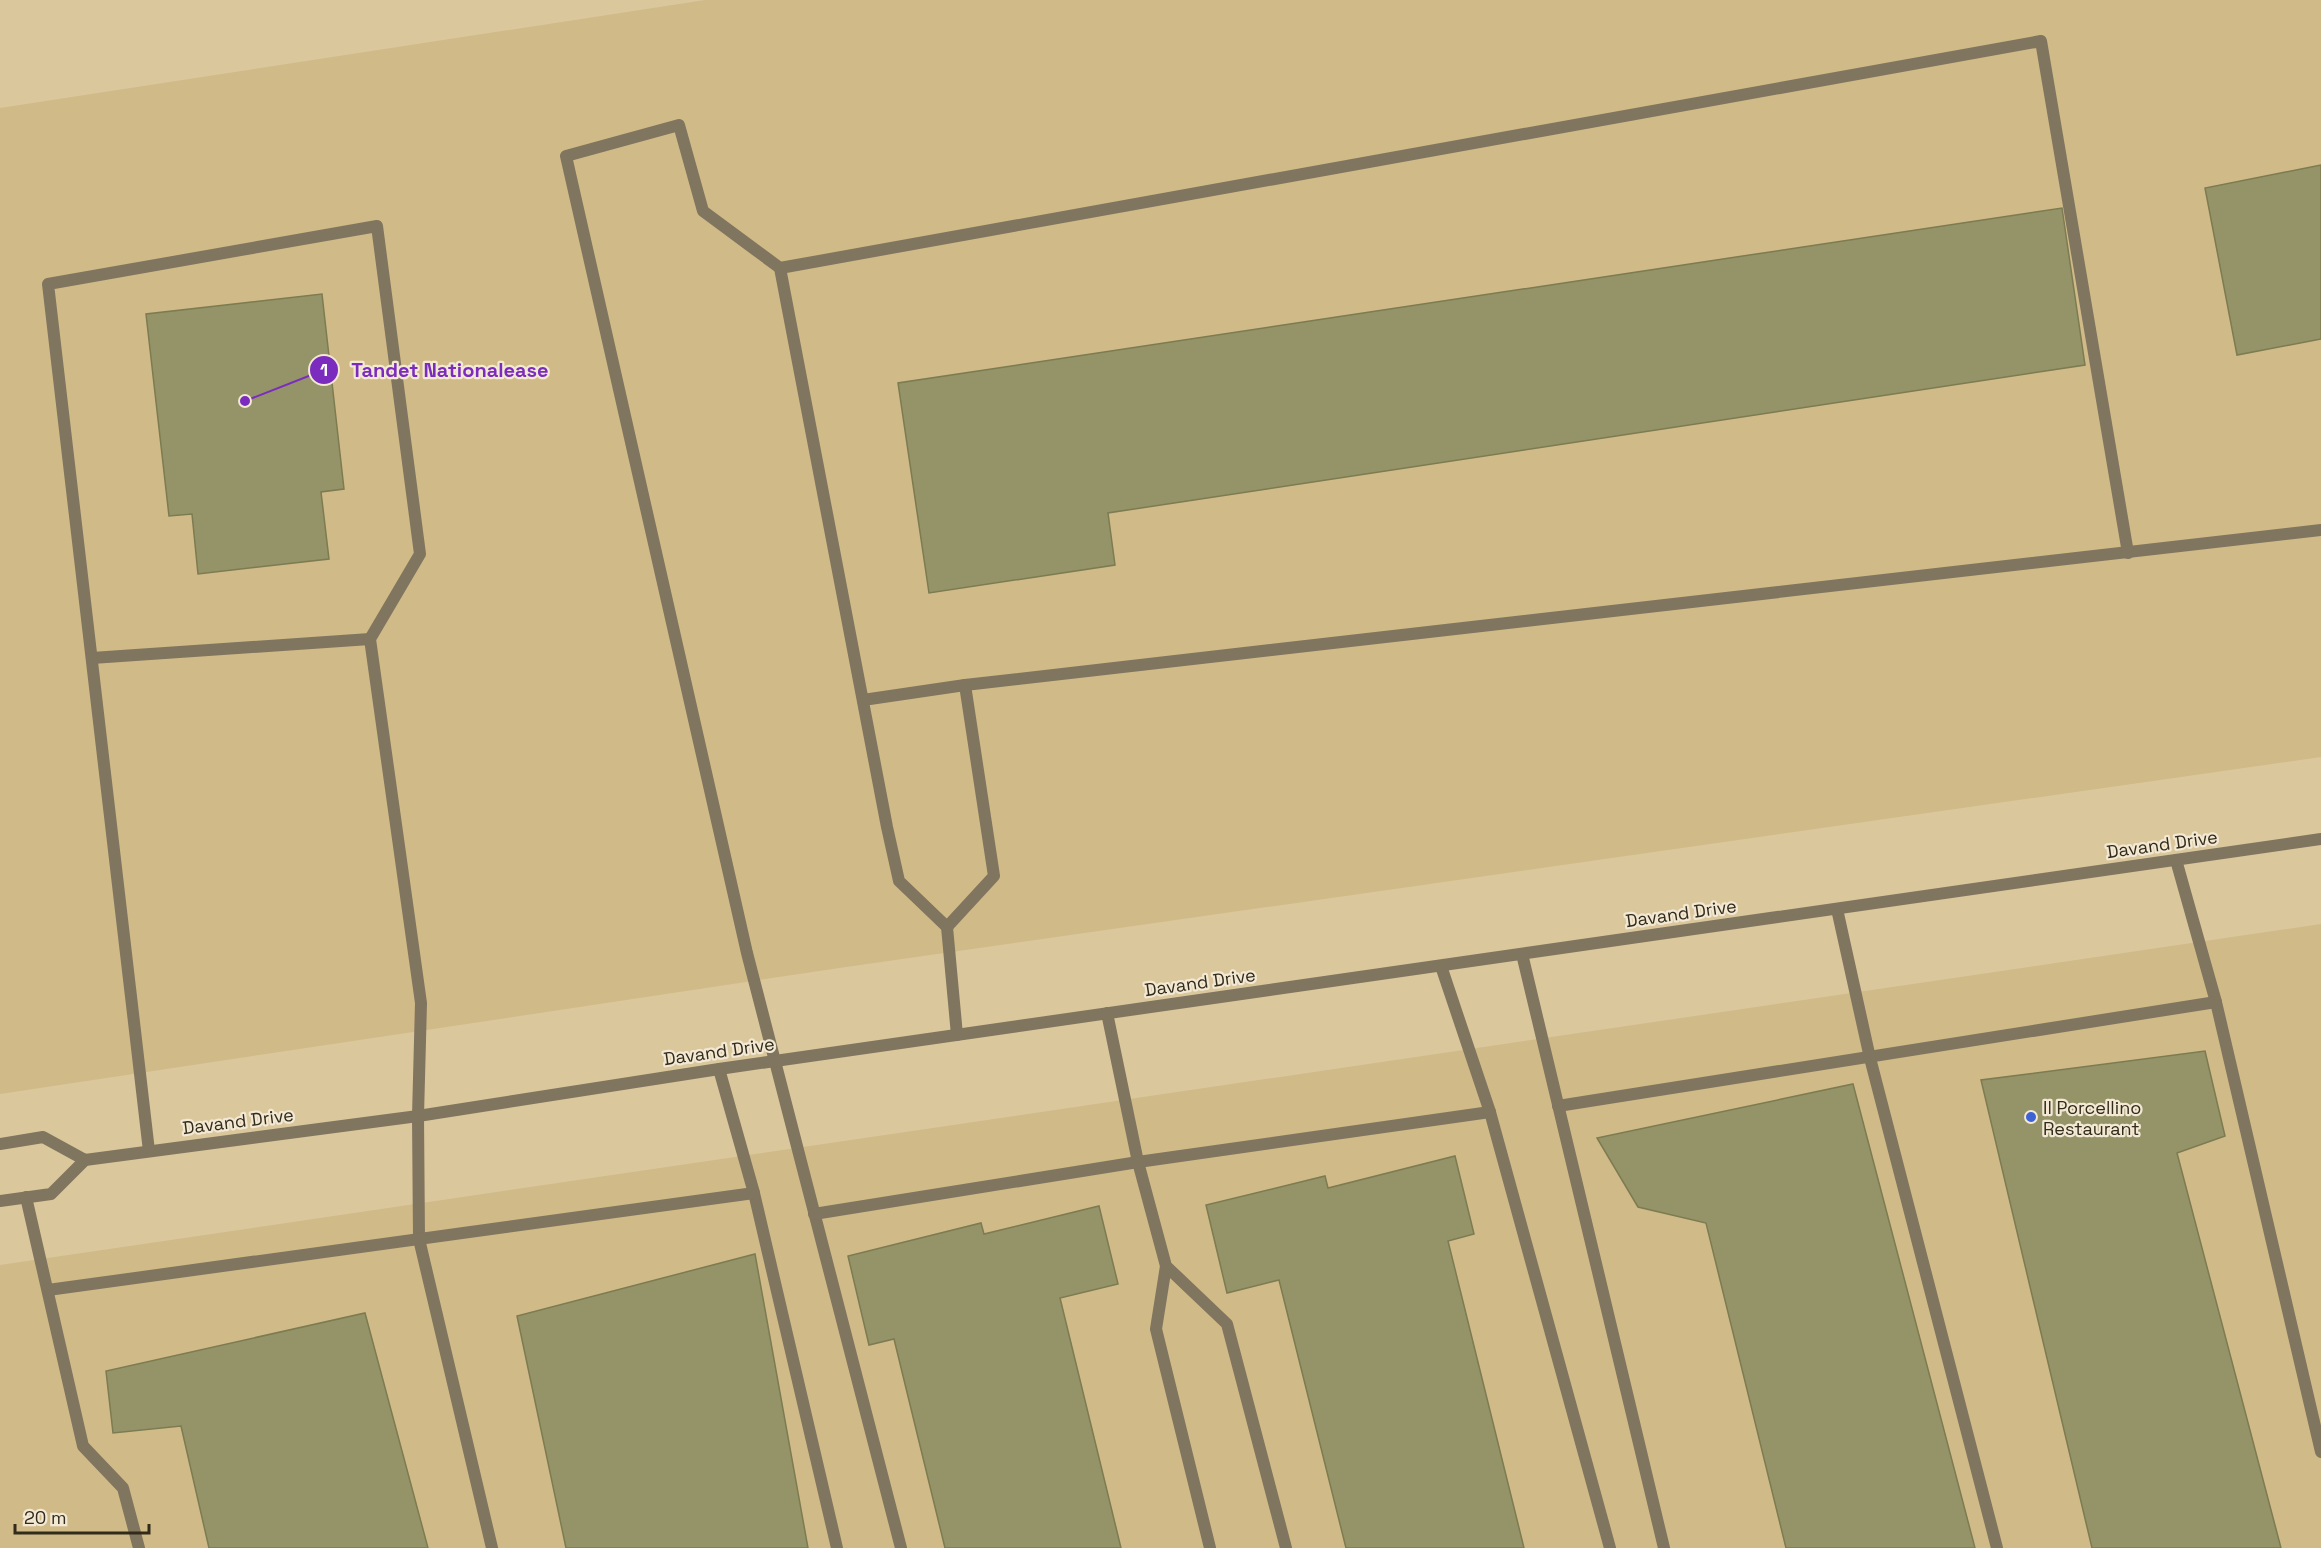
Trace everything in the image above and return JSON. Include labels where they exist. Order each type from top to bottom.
[{"type":"street","points":[[780,268],[2041,40],[2128,553]]},
{"type":"street","points":[[901,1548],[774,1061],[566,156],[679,125],[703,211],[780,268],[899,881],[946,927],[957,1035]]},
{"type":"street","points":[[149,1151],[48,284],[377,226],[420,554],[370,639],[421,1003],[418,1116],[419,1239],[492,1548]]},
{"type":"street","points":[[863,700],[965,685],[2321,530]]},
{"type":"street","points":[[92,658],[370,639]]},
{"type":"street","points":[[946,927],[994,876],[965,685]]},
{"type":"street","name":"Davand Drive","points":[[84,1160],[418,1116],[718,1069],[2321,839]]},
{"type":"street","points":[[2176,860],[2216,1002],[2321,1452]]},
{"type":"street","points":[[1837,909],[1870,1058],[1997,1548]]},
{"type":"street","points":[[1522,954],[1664,1548]]},
{"type":"street","points":[[1442,966],[1490,1112],[1610,1548]]},
{"type":"street","points":[[1558,1106],[2216,1002]]},
{"type":"street","points":[[1107,1013],[1138,1162],[1166,1266],[1156,1329],[1210,1548]]},
{"type":"street","points":[[718,1069],[754,1193],[837,1548]]},
{"type":"street","points":[[814,1214],[1138,1162],[1490,1112]]},
{"type":"street","points":[[0,1144],[43,1137],[84,1160],[51,1194],[0,1201]]},
{"type":"street","points":[[48,1290],[754,1193]]},
{"type":"street","points":[[26,1197],[83,1446],[123,1488],[139,1548]]},
{"type":"street","points":[[1166,1266],[1227,1324],[1286,1548]]},
{"type":"shaded area","points":[[705,0],[2321,0],[2321,757],[846,967],[0,1094],[0,108]]},
{"type":"shaded area","points":[[2321,924],[2321,1548],[0,1548],[0,1265]]},
{"type":"building","points":[[2321,165],[2321,339],[2237,355],[2205,188]]},
{"type":"building","points":[[2062,208],[2085,365],[1108,513],[1115,565],[929,593],[898,383]]},
{"type":"building","points":[[322,294],[344,489],[321,492],[329,559],[198,574],[192,514],[169,516],[146,314]]},
{"type":"building","points":[[2205,1051],[2225,1136],[2177,1153],[2281,1548],[2092,1548],[1981,1080]]},
{"type":"building","points":[[1853,1084],[1975,1548],[1786,1548],[1706,1223],[1638,1207],[1597,1138]]},
{"type":"building","points":[[1455,1156],[1474,1234],[1448,1241],[1524,1548],[1346,1548],[1279,1280],[1227,1293],[1206,1205],[1325,1176],[1328,1188]]},
{"type":"building","points":[[1099,1206],[1118,1284],[1060,1298],[1121,1548],[945,1548],[894,1339],[869,1345],[848,1256],[981,1223],[984,1234]]},
{"type":"building","points":[[755,1254],[808,1548],[566,1548],[517,1316]]},
{"type":"building","points":[[365,1313],[428,1548],[209,1548],[181,1426],[113,1433],[106,1371]]},
{"type":"place","name":"Tandet Nationalease","points":[[245,401]]},
{"type":"place","name":"Il Porcellino Restaurant","points":[[2031,1117]]}]
